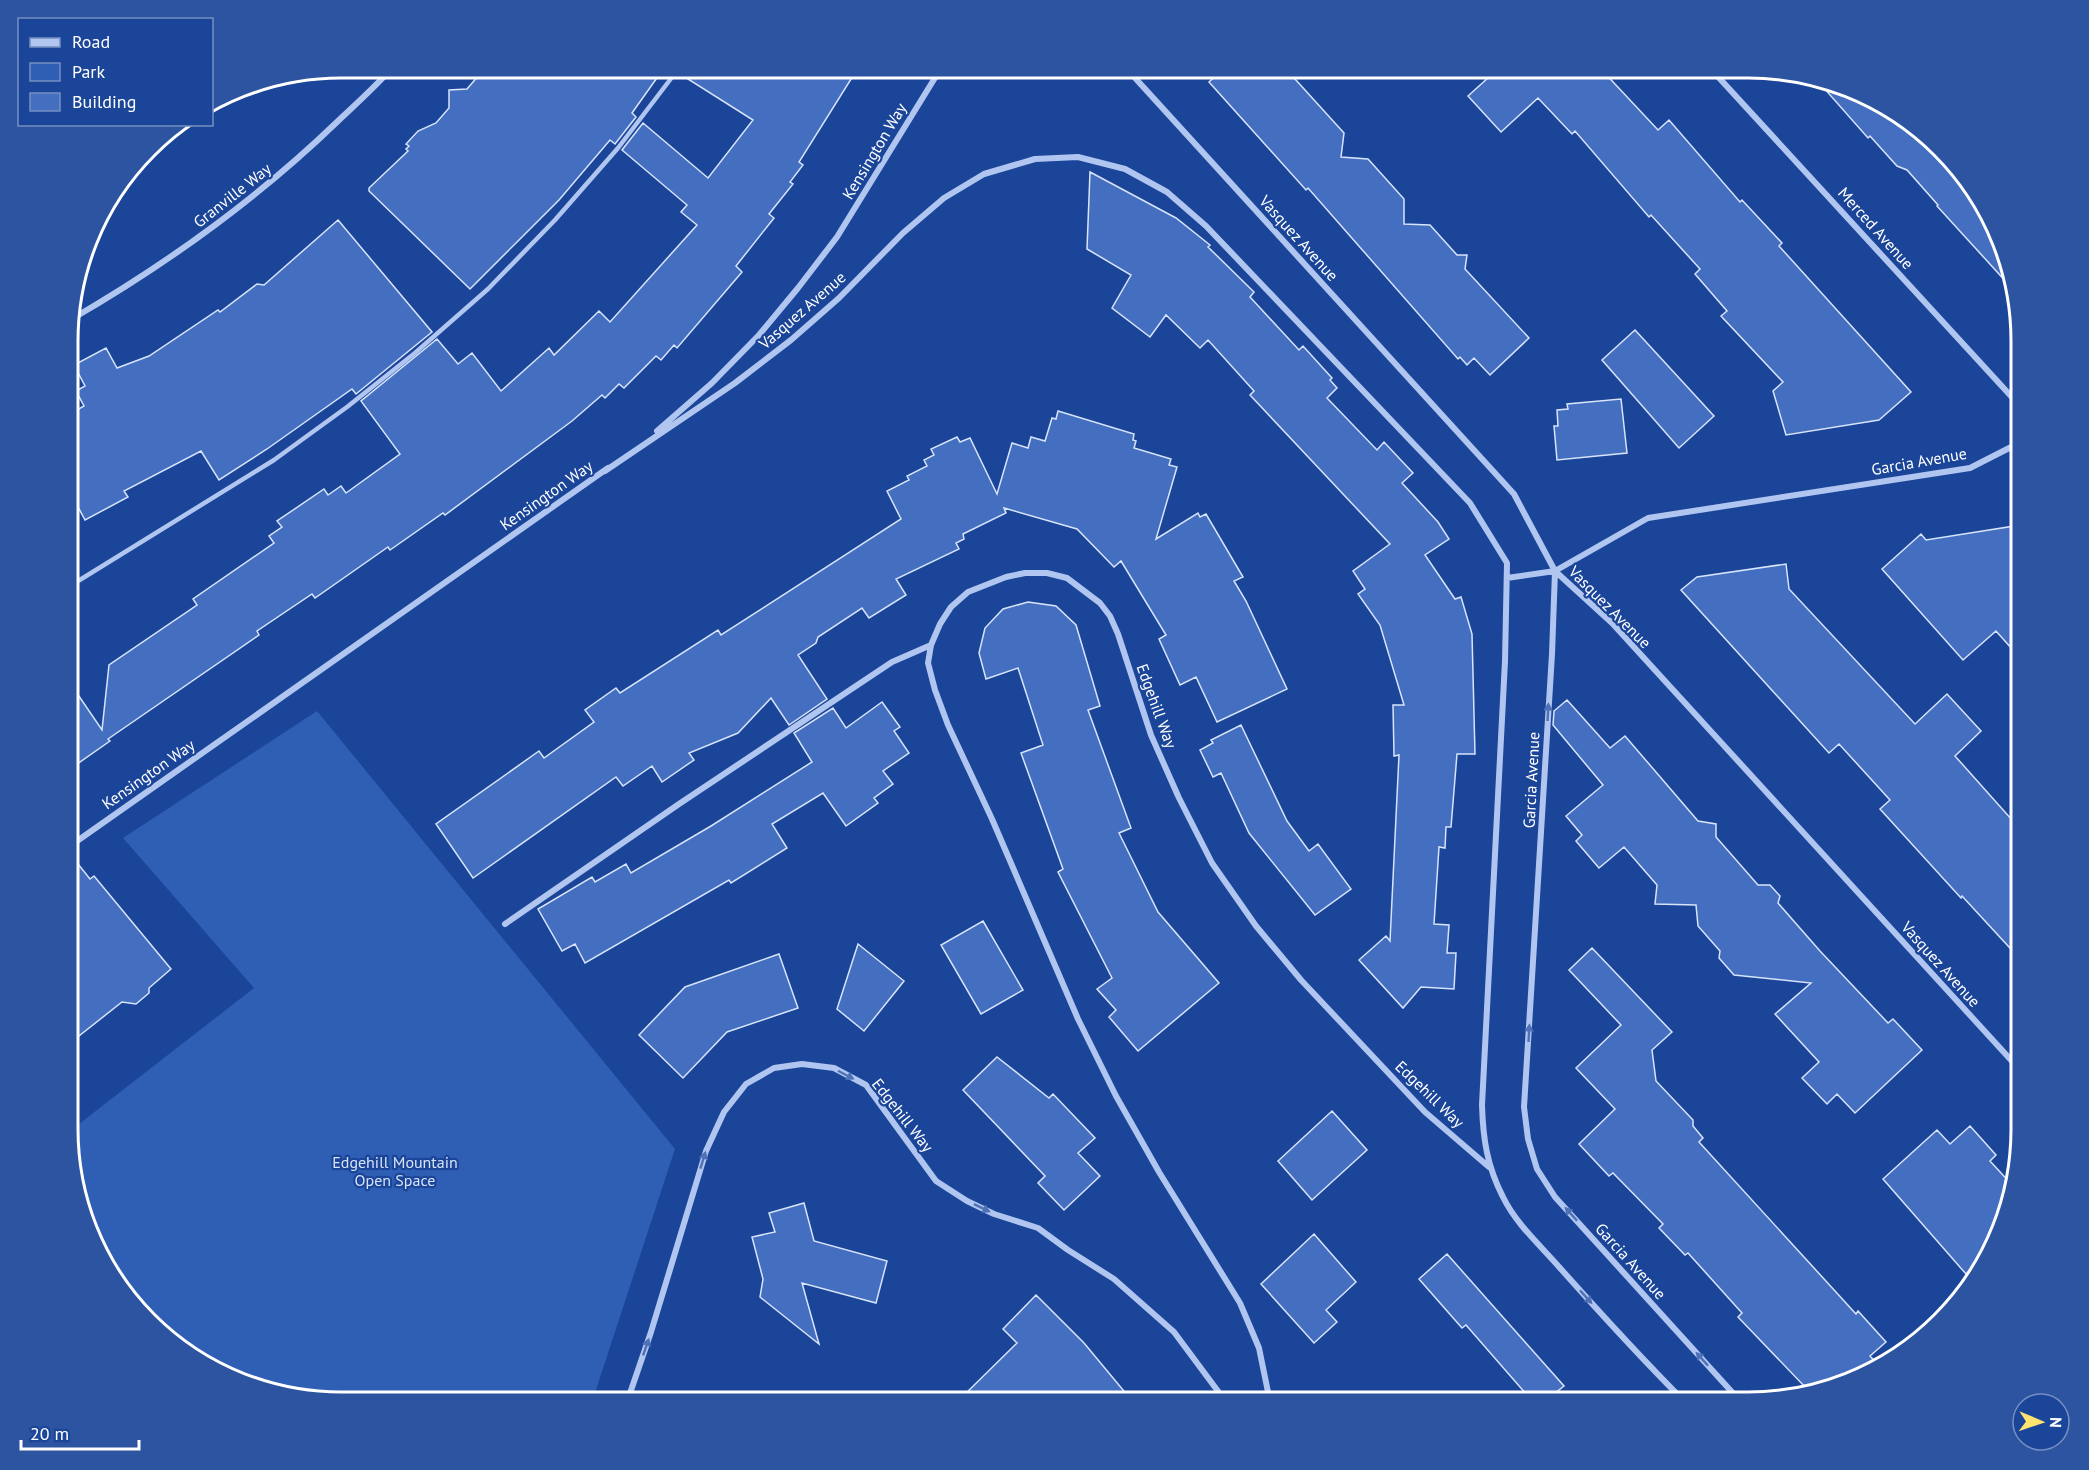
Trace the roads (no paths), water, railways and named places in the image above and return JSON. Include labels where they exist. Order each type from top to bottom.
[{"type":"street","name":"Granville Way","points":[[80,315],[129,286],[260,192],[318,141],[382,78]]},
{"type":"street","name":"Kensington Way","points":[[78,840],[605,471],[669,421],[712,383],[759,335],[837,237],[935,78]]},
{"type":"street","name":"Vasquez Avenue","points":[[1135,78],[1514,494],[1555,571],[1612,623],[2011,1060]]},
{"type":"street","name":"Merced Avenue","points":[[1719,78],[2011,396]]},
{"type":"street","name":"Vasquez Avenue","points":[[605,471],[735,383],[782,347],[839,298],[903,232],[944,198],[984,174],[1035,159],[1077,157],[1125,169],[1167,192],[1206,226],[1470,503],[1507,563],[1507,578]]},
{"type":"street","name":"Garcia Avenue","points":[[1732,1392],[1555,1197],[1537,1169],[1528,1139],[1524,1107],[1555,571],[1648,518],[1970,468],[2011,447]]},
{"type":"street","points":[[1507,578],[1555,571]]},
{"type":"street","name":"Edgehill Way","points":[[1268,1392],[1259,1348],[1240,1303],[1159,1172],[1116,1096],[1078,1019],[966,761],[948,725],[928,663],[931,645],[940,624],[951,607],[968,592],[1006,577],[1025,573],[1047,573],[1067,578],[1100,603],[1110,616],[1118,634],[1151,735],[1179,798],[1219,872],[1256,926],[1301,980],[1425,1112],[1490,1167]]},
{"type":"street","name":"Garcia Avenue","points":[[1507,578],[1505,661],[1482,1105],[1483,1138],[1490,1167],[1503,1200],[1523,1226],[1675,1392]]},
{"type":"street","points":[[505,924],[679,804],[892,662],[931,645]]},
{"type":"street","name":"Edgehill Way","points":[[630,1392],[706,1151],[724,1112],[746,1084],[774,1068],[801,1064],[834,1068],[866,1085],[936,1181],[967,1201],[994,1214],[1038,1228],[1114,1279],[1174,1332],[1219,1392]]},
{"type":"lane","points":[[78,581],[274,460],[347,407],[415,353],[488,289],[555,220],[618,148],[671,78]]},
{"type":"park label","name":"Edgehill Mountain Open Space","points":[[395,1171]]}]
